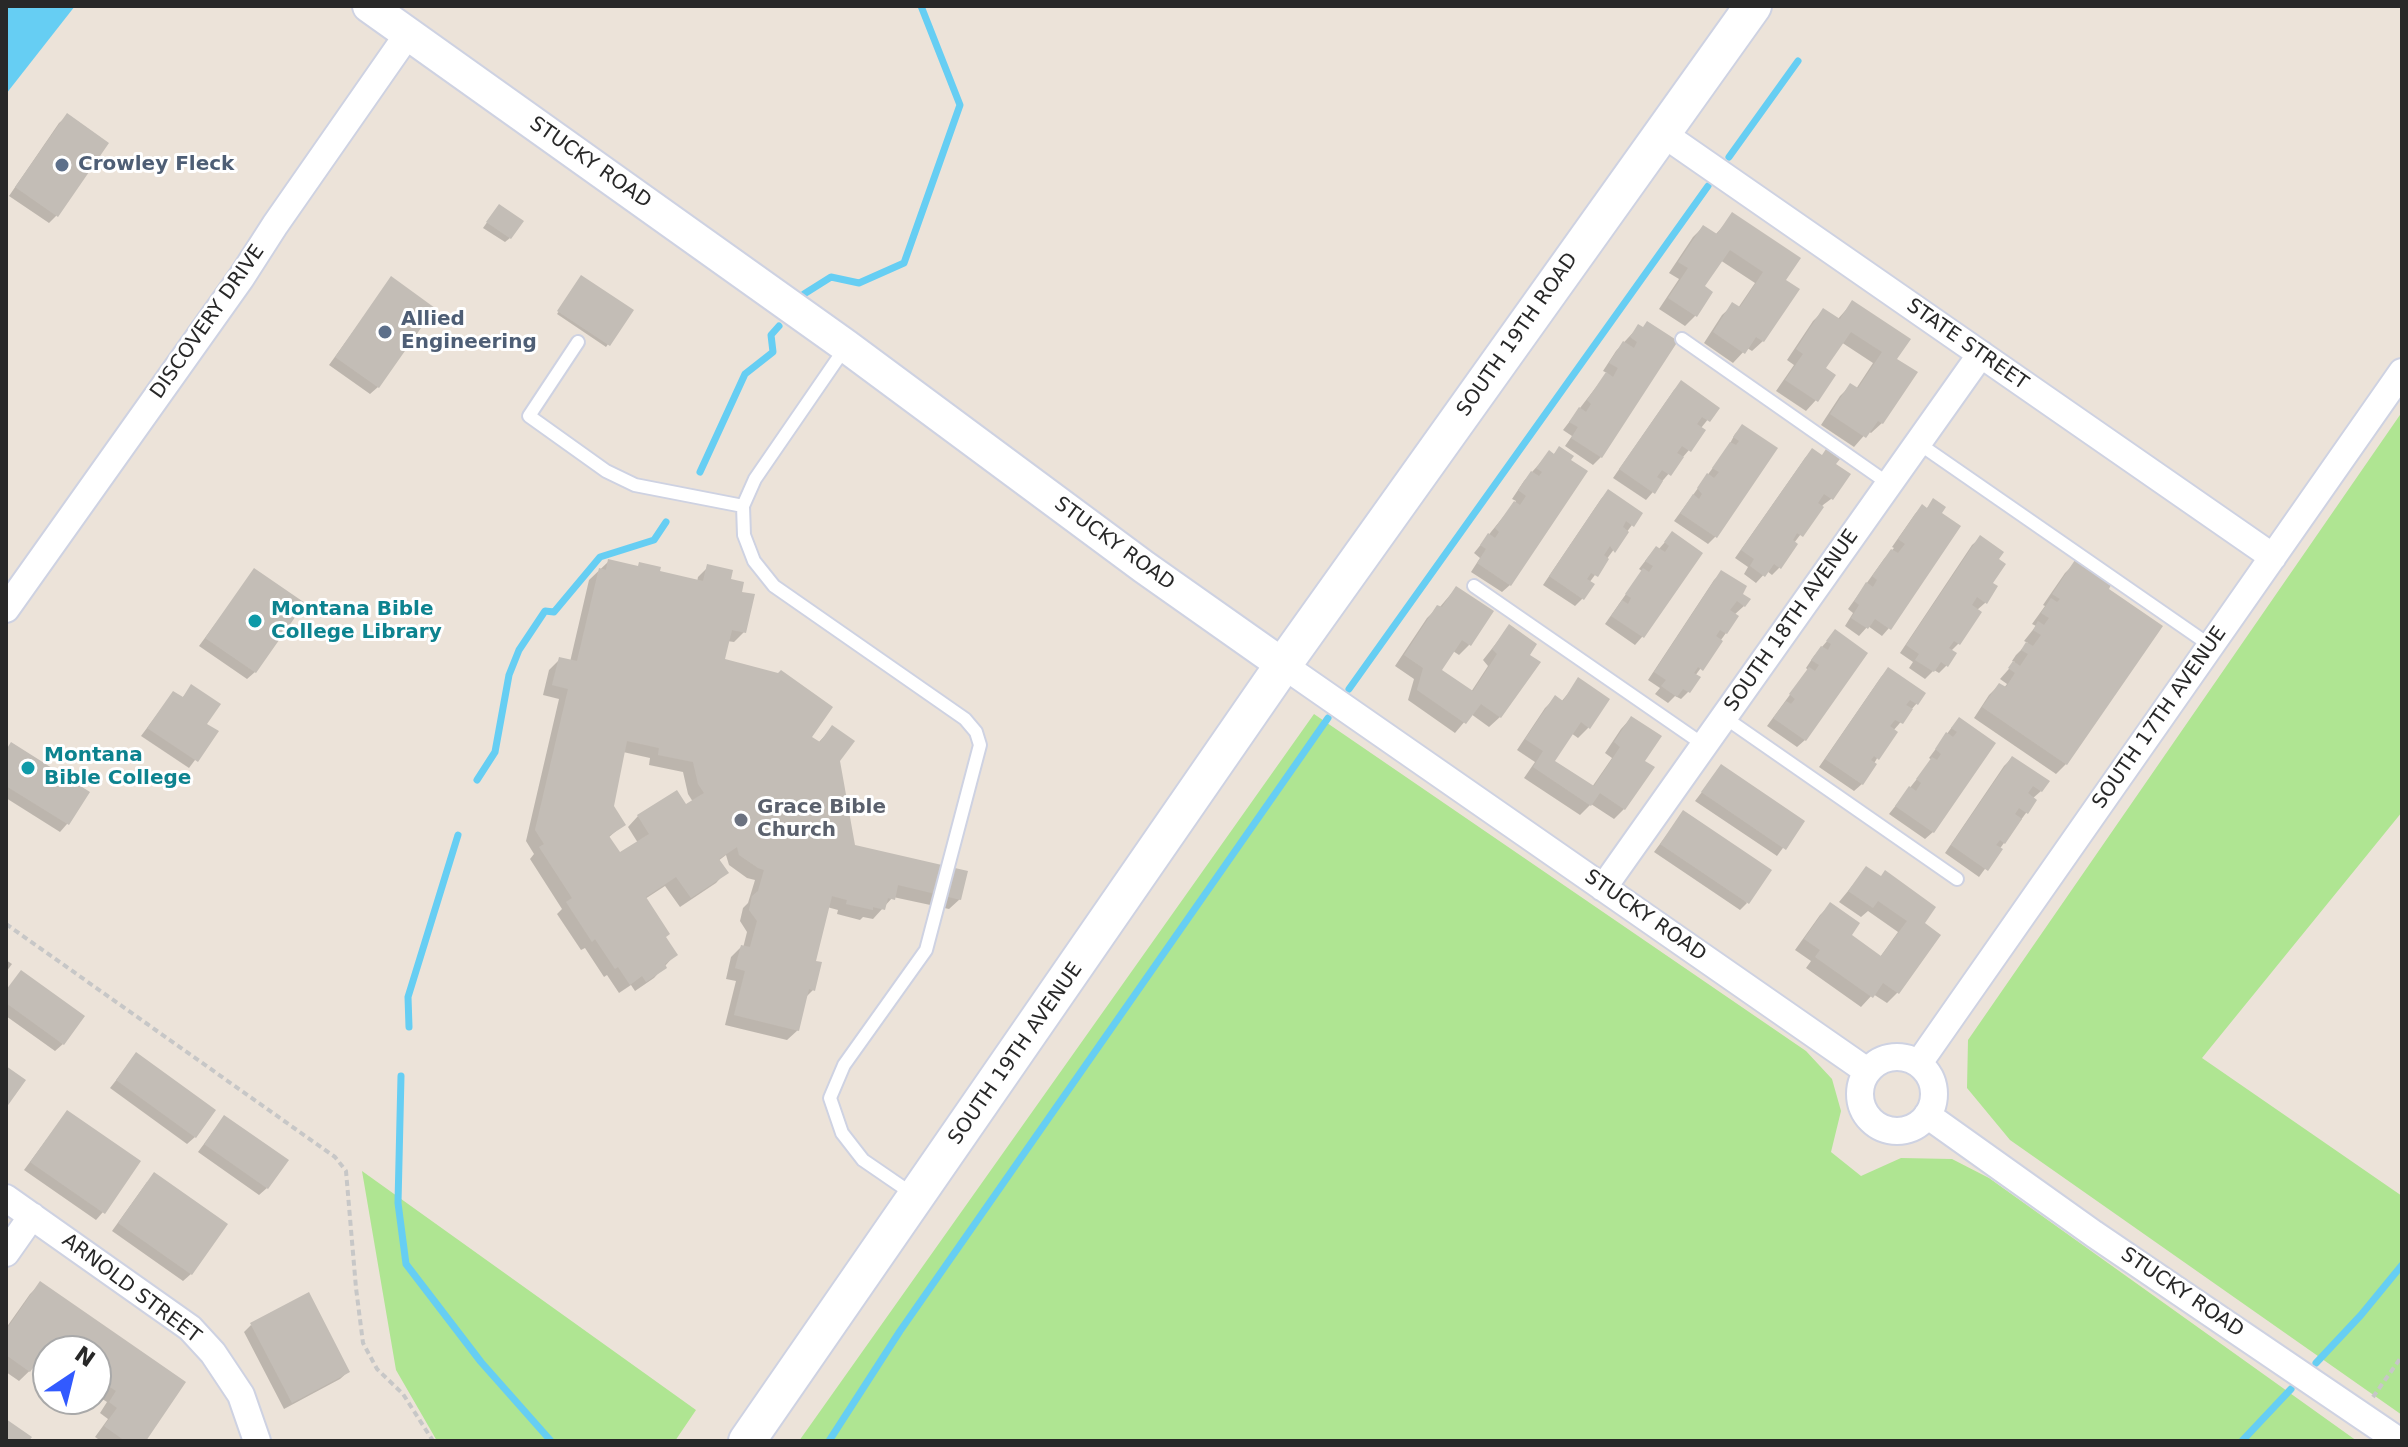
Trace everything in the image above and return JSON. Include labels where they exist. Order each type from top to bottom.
[{"type":"main road","name":"SOUTH 19TH ROAD","points":[[1283,665],[1753,6]]},
{"type":"main road","name":"SOUTH 19TH AVENUE","points":[[747,1441],[1283,665]]},
{"type":"street","name":"STUCKY ROAD","points":[[369,6],[846,346],[1144,567],[1867,1071]]},
{"type":"street","name":"DISCOVERY DRIVE","points":[[6,609],[241,278],[408,34]]},
{"type":"street","name":"STATE STREET","points":[[1662,133],[2273,557]]},
{"type":"street","name":"SOUTH 18TH AVENUE","points":[[1603,888],[1981,354]]},
{"type":"street","name":"SOUTH 17TH AVENUE","points":[[1919,1063],[2402,372]]},
{"type":"street","points":[[1900,1057],[1919,1063],[1933,1086],[1934,1097],[1927,1115],[1916,1126],[1905,1130],[1892,1131],[1880,1127],[1870,1119],[1860,1096],[1861,1083],[1867,1071],[1889,1058],[1900,1057]]},
{"type":"street","name":"STUCKY ROAD","points":[[1927,1115],[2094,1234],[2399,1441]]},
{"type":"street","name":"ARNOLD STREET","points":[[6,1198],[190,1328],[213,1353],[241,1395],[257,1441]]},
{"type":"street","points":[[6,1253],[32,1216]]},
{"type":"lane","points":[[1682,339],[1889,484]]},
{"type":"lane","points":[[578,342],[529,416],[606,471],[635,485],[743,506]]},
{"type":"lane","points":[[846,346],[755,479],[743,506],[744,535],[754,561],[774,586],[965,719],[976,732],[980,745],[926,950],[844,1065],[830,1098],[842,1133],[863,1160],[917,1198]]},
{"type":"lane","points":[[1918,443],[2211,646]]},
{"type":"lane","points":[[1474,586],[1704,745]]},
{"type":"lane","points":[[1724,717],[1957,879]]},
{"type":"path","points":[[6,924],[335,1157],[346,1171],[363,1343],[377,1369],[403,1394],[433,1441]]},
{"type":"path","points":[[2360,1415],[2402,1356]]},
{"type":"green space","points":[[2402,412],[2402,812],[2202,1058],[2402,1196],[2402,1415],[2010,1140],[1967,1088],[1968,1040]]},
{"type":"green space","points":[[1314,714],[1806,1051],[1832,1079],[1841,1111],[1831,1152],[1861,1176],[1901,1158],[1952,1159],[1989,1178],[2357,1441],[799,1441]]},
{"type":"green space","points":[[362,1171],[696,1410],[675,1441],[437,1441],[396,1370]]},
{"type":"water","points":[[6,6],[75,6],[6,94]]},
{"type":"building","name":"Crowley Fleck","points":[[67,113],[109,143],[58,217],[15,187]]},
{"type":"building","points":[[499,204],[524,221],[511,239],[486,222]]},
{"type":"building","points":[[1732,212],[1801,258],[1786,280],[1800,289],[1764,342],[1756,337],[1745,354],[1713,332],[1732,302],[1740,307],[1763,272],[1730,250],[1705,286],[1713,292],[1697,317],[1668,298],[1688,268],[1678,262],[1703,225],[1717,234]]},
{"type":"building","points":[[581,275],[634,310],[610,346],[557,311]]},
{"type":"building","name":"Allied Engineering","points":[[391,276],[435,308],[379,388],[335,357]]},
{"type":"building","points":[[1852,300],[1911,339],[1897,359],[1918,372],[1883,424],[1878,421],[1866,438],[1830,414],[1850,383],[1858,388],[1882,352],[1851,332],[1826,368],[1836,375],[1818,402],[1785,380],[1803,354],[1796,349],[1823,308],[1840,319]]},
{"type":"building","points":[[1647,321],[1678,341],[1602,458],[1571,438],[1578,427],[1569,422],[1579,407],[1586,412],[1591,404],[1587,400],[1606,372],[1613,377],[1618,368],[1609,363],[1623,341],[1634,348],[1637,342],[1630,337],[1638,324],[1643,327]]},
{"type":"building","points":[[1681,380],[1720,408],[1710,422],[1702,417],[1697,424],[1706,430],[1691,452],[1682,446],[1677,453],[1684,457],[1671,476],[1662,470],[1657,477],[1663,481],[1655,494],[1619,469]]},
{"type":"building","points":[[1742,424],[1778,448],[1717,538],[1680,513],[1693,494],[1699,499],[1702,494],[1697,488],[1707,473],[1714,478],[1719,472],[1712,468],[1730,442],[1736,445],[1739,441],[1733,437]]},
{"type":"building","points":[[1559,446],[1574,456],[1571,460],[1588,471],[1511,586],[1477,563],[1486,549],[1480,545],[1488,533],[1495,538],[1499,532],[1495,528],[1514,501],[1520,505],[1526,496],[1518,490],[1531,471],[1539,476],[1542,472],[1536,468],[1549,450],[1554,454]]},
{"type":"building","points":[[1812,448],[1822,455],[1826,449],[1840,459],[1836,464],[1851,474],[1833,500],[1824,494],[1818,503],[1824,507],[1803,537],[1797,533],[1793,540],[1798,544],[1781,569],[1774,564],[1765,577],[1750,566],[1754,559],[1741,550]]},
{"type":"building","points":[[1608,489],[1643,513],[1634,527],[1626,521],[1623,527],[1629,532],[1615,553],[1610,546],[1604,555],[1609,559],[1598,577],[1591,573],[1587,579],[1595,584],[1584,600],[1549,576]]},
{"type":"building","points":[[1933,498],[1946,507],[1942,513],[1961,526],[1891,630],[1875,619],[1868,629],[1851,618],[1859,605],[1854,601],[1866,582],[1873,587],[1877,580],[1872,576],[1891,549],[1898,553],[1905,544],[1898,539],[1922,504],[1927,508]]},
{"type":"building","points":[[1672,531],[1703,553],[1644,638],[1611,616],[1622,600],[1628,604],[1631,598],[1625,594],[1643,568],[1649,572],[1653,566],[1645,561],[1656,546],[1665,552],[1669,546],[1664,542]]},
{"type":"building","points":[[1980,535],[2004,552],[1999,559],[2006,564],[1993,583],[1998,586],[1987,604],[1977,597],[1972,605],[1982,612],[1960,645],[1954,641],[1949,648],[1957,653],[1948,667],[1941,662],[1934,672],[1915,660],[1919,654],[1906,645]]},
{"type":"building","points":[[608,559],[638,566],[639,562],[661,567],[660,571],[703,581],[707,564],[733,570],[731,579],[744,582],[742,592],[755,594],[746,633],[732,630],[725,659],[778,673],[781,670],[833,707],[812,737],[820,742],[832,725],[855,741],[840,761],[855,845],[968,871],[961,900],[898,885],[895,900],[888,898],[885,910],[846,904],[847,900],[832,896],[816,961],[822,962],[815,991],[809,989],[799,1031],[734,1015],[745,971],[735,968],[741,945],[750,947],[757,921],[749,910],[764,870],[739,855],[737,847],[719,859],[729,873],[691,898],[676,877],[646,897],[670,934],[666,937],[678,955],[665,964],[667,968],[646,982],[642,976],[630,985],[595,939],[592,942],[566,902],[572,898],[539,847],[544,844],[535,830],[568,689],[552,685],[559,657],[577,661],[599,568],[606,570]],"holes":[[[627,741],[659,748],[658,755],[693,762],[698,784],[704,793],[686,804],[677,790],[637,815],[649,834],[620,852],[609,836],[626,825],[614,806]]]},
{"type":"building","points":[[2075,560],[2111,585],[2109,589],[2163,626],[2067,765],[1982,707],[1999,683],[2006,687],[2015,673],[2008,668],[2013,661],[2020,666],[2028,654],[2021,650],[2026,642],[2033,646],[2041,635],[2033,630],[2038,621],[2044,625],[2049,618],[2041,613],[2051,598],[2057,602],[2060,599],[2052,594]]},
{"type":"building","name":"Montana Bible College Library","points":[[254,568],[305,603],[256,673],[205,638]]},
{"type":"building","points":[[1721,570],[1747,586],[1743,594],[1751,599],[1745,607],[1737,601],[1730,610],[1739,616],[1727,634],[1720,630],[1716,636],[1723,641],[1703,671],[1698,667],[1694,673],[1701,677],[1690,693],[1683,689],[1677,697],[1661,686],[1666,680],[1654,672]]},
{"type":"building","points":[[1456,586],[1494,611],[1471,646],[1462,640],[1442,670],[1473,691],[1497,654],[1492,649],[1509,624],[1537,644],[1530,655],[1541,662],[1501,718],[1481,704],[1466,724],[1417,690],[1423,668],[1404,655],[1437,605],[1442,607]]},
{"type":"building","points":[[1835,629],[1868,653],[1806,741],[1773,718],[1786,701],[1791,704],[1795,699],[1789,694],[1809,667],[1815,671],[1819,665],[1811,660],[1821,646],[1828,650],[1831,644],[1826,641]]},
{"type":"building","points":[[1888,667],[1926,693],[1918,705],[1910,700],[1906,705],[1913,709],[1903,724],[1895,720],[1890,726],[1898,732],[1879,760],[1874,756],[1871,760],[1877,764],[1863,785],[1825,759]]},
{"type":"building","points":[[1578,677],[1610,699],[1590,729],[1581,722],[1555,761],[1594,786],[1620,747],[1614,742],[1631,716],[1662,736],[1645,761],[1655,767],[1625,810],[1600,793],[1591,806],[1533,767],[1543,751],[1525,739],[1555,695],[1563,701]]},
{"type":"building","name":"Montana Bible College","points":[[191,684],[221,704],[207,724],[219,731],[198,762],[147,728],[173,691],[183,697]]},
{"type":"building","points":[[1959,717],[1996,743],[1934,833],[1895,806],[1909,786],[1916,791],[1921,783],[1916,779],[1932,757],[1937,760],[1941,754],[1935,749],[1946,732],[1953,737],[1957,732],[1951,728]]},
{"type":"building","name":"Montana Bible College","points":[[11,742],[90,792],[69,825],[6,786],[6,750]]},
{"type":"building","points":[[2012,756],[2050,781],[2042,792],[2033,786],[2028,793],[2037,800],[2028,814],[2019,808],[2015,814],[2022,819],[2005,844],[2000,840],[1996,845],[2003,849],[1988,871],[1951,845]]},
{"type":"building","points":[[1721,764],[1805,821],[1786,850],[1701,792]]},
{"type":"building","points":[[1683,810],[1772,870],[1749,904],[1660,844]]},
{"type":"building","points":[[1866,866],[1881,876],[1885,870],[1936,907],[1925,923],[1941,935],[1899,994],[1883,983],[1873,998],[1815,957],[1820,950],[1804,939],[1830,902],[1860,923],[1852,935],[1881,956],[1907,921],[1878,901],[1873,908],[1848,891]]},
{"type":"building","points":[[21,970],[85,1016],[64,1045],[6,1003],[6,990]]},
{"type":"building","points":[[136,1052],[216,1110],[196,1138],[116,1080]]},
{"type":"building","points":[[6,1066],[26,1080],[6,1108]]},
{"type":"building","points":[[67,1110],[141,1161],[105,1214],[30,1162]]},
{"type":"building","points":[[224,1115],[289,1160],[268,1189],[204,1144]]},
{"type":"building","points":[[154,1172],[228,1224],[192,1275],[118,1223]]},
{"type":"building","points":[[40,1281],[186,1382],[146,1441],[125,1441],[104,1426],[117,1408],[112,1404],[116,1391],[112,1388],[112,1335],[32,1335],[30,1372],[6,1355],[6,1330]]},
{"type":"building","points":[[309,1292],[350,1372],[292,1403],[250,1323]]},
{"type":"building","points":[[6,1419],[32,1437],[29,1441],[6,1441]]},
{"type":"waterway","points":[[804,294],[831,277],[859,283],[904,263],[960,105],[921,6]]},
{"type":"waterway","points":[[1729,157],[1798,61]]},
{"type":"waterway","points":[[1349,689],[1708,186]]},
{"type":"waterway","points":[[700,472],[745,374],[773,352],[771,335],[779,326]]},
{"type":"waterway","points":[[477,780],[495,752],[509,675],[519,650],[545,611],[554,612],[600,557],[654,540],[666,522]]},
{"type":"waterway","points":[[829,1441],[900,1331],[1328,718]]},
{"type":"waterway","points":[[409,1027],[408,997],[458,835]]},
{"type":"waterway","points":[[401,1076],[398,1203],[406,1264],[481,1362],[551,1441]]},
{"type":"waterway","points":[[2316,1363],[2402,1265]]},
{"type":"waterway","points":[[2242,1441],[2291,1389]]},
{"type":"place","name":"Crowley Fleck","points":[[62,165]]},
{"type":"place","name":"Allied Engineering","points":[[385,332]]},
{"type":"place","name":"Montana Bible College Library","points":[[255,621]]},
{"type":"place","name":"Montana Bible College","points":[[28,768]]},
{"type":"place","name":"Grace Bible Church","points":[[741,820]]}]
